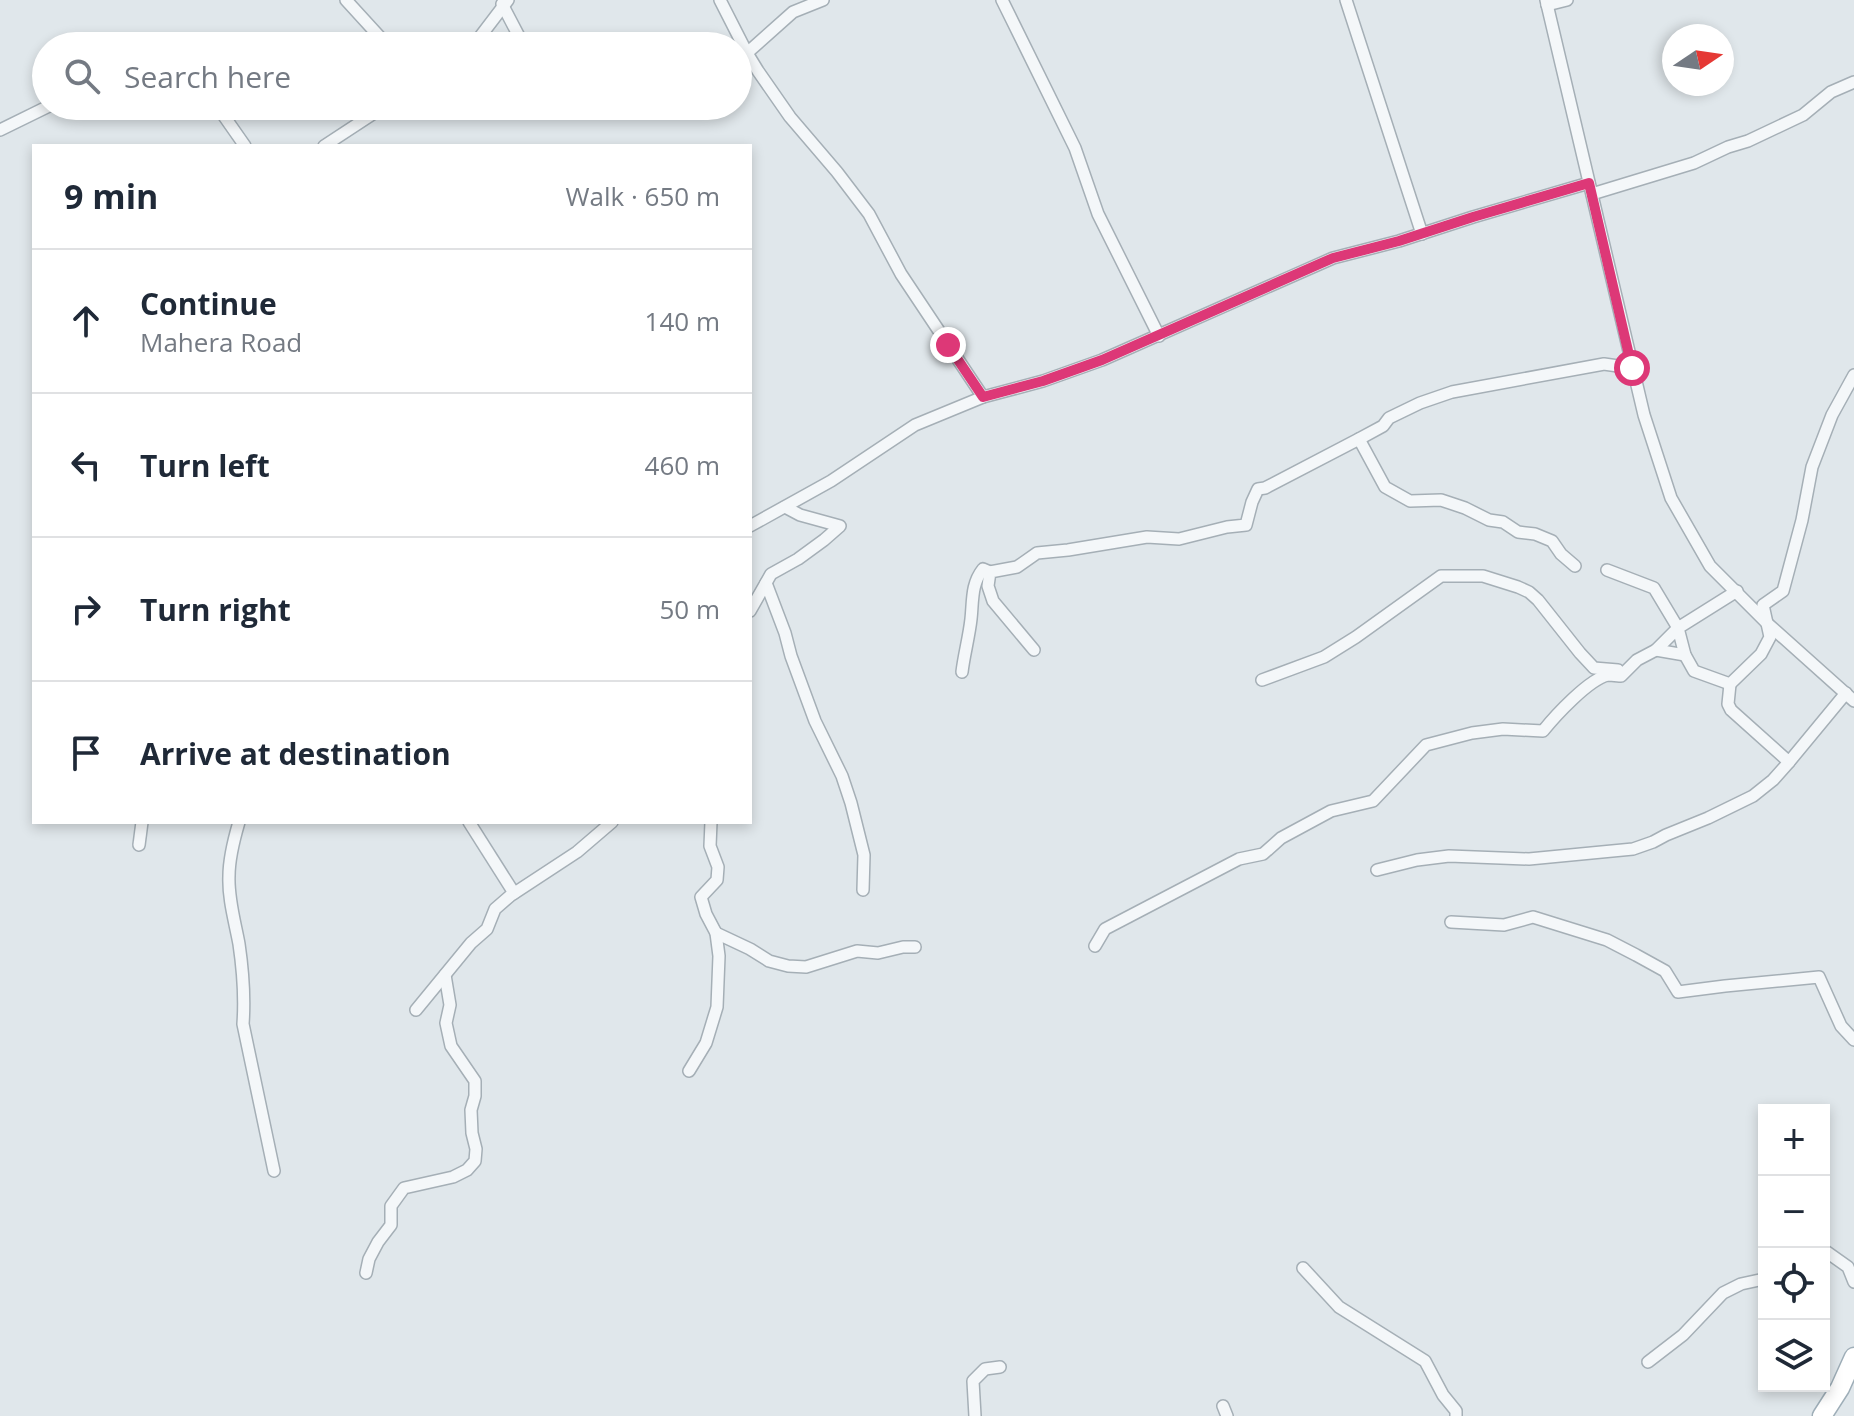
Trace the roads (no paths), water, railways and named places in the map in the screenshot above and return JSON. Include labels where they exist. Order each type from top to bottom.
[{"type":"main road","points":[[1822,1416],[1840,1388],[1854,1357]]},
{"type":"street","points":[[346,0],[375,32]]},
{"type":"street","points":[[720,0],[736,32]]},
{"type":"street","points":[[752,49],[793,12],[823,0]]},
{"type":"street","points":[[1002,0],[1075,148],[1098,214],[1159,336]]},
{"type":"street","points":[[1346,0],[1422,234]]},
{"type":"street","points":[[1377,870],[1449,856],[1529,859],[1633,849],[1653,842],[1753,796],[1773,780],[1850,697],[1768,624],[1710,566],[1671,498],[1632,368],[1546,2],[1567,0]]},
{"type":"street","points":[[483,32],[504,2]]},
{"type":"street","points":[[504,2],[518,32]]},
{"type":"street","points":[[752,60],[790,117],[869,214],[901,274],[983,397]]},
{"type":"street","points":[[752,525],[831,481],[915,425],[983,397],[1087,366],[1333,258],[1694,163],[1803,115],[1831,92],[1854,82]]},
{"type":"street","points":[[0,130],[32,114]]},
{"type":"street","points":[[227,120],[244,144]]},
{"type":"street","points":[[327,144],[364,120]]},
{"type":"street","points":[[962,672],[971,621],[972,592],[977,575],[983,569],[990,572],[1017,567],[1037,553],[1147,537],[1179,539],[1246,525],[1258,489],[1359,439],[1383,426],[1389,418],[1420,403],[1452,392],[1604,364],[1632,368]]},
{"type":"street","points":[[1789,762],[1731,710],[1728,704],[1730,684],[1761,654],[1770,637],[1763,605],[1783,591],[1812,467],[1832,415],[1854,375]]},
{"type":"street","points":[[1359,439],[1385,487],[1410,501],[1441,500],[1489,520],[1503,522],[1518,532],[1535,534],[1552,541],[1575,566]]},
{"type":"street","points":[[752,608],[771,574],[798,559],[840,526],[800,515],[785,507]]},
{"type":"street","points":[[1607,570],[1654,588],[1678,628],[1685,655],[1694,671],[1730,684]]},
{"type":"street","points":[[990,572],[988,586],[993,601],[1034,650]]},
{"type":"street","points":[[1262,680],[1324,657],[1441,576],[1483,576],[1529,592],[1594,668],[1620,670],[1656,650],[1678,628],[1737,591]]},
{"type":"street","points":[[766,583],[815,721],[842,776],[851,803],[864,855],[863,890]]},
{"type":"street","points":[[1656,650],[1685,655]]},
{"type":"street","points":[[1095,946],[1105,929],[1239,859],[1263,854],[1281,838],[1313,819],[1331,811],[1373,801],[1426,745],[1503,729],[1543,731],[1555,715],[1591,684],[1609,675],[1621,676],[1637,660]]},
{"type":"street","points":[[139,845],[142,824]]},
{"type":"street","points":[[238,824],[229,877],[243,970],[243,1024],[274,1171]]},
{"type":"street","points":[[470,824],[514,893]]},
{"type":"street","points":[[416,1010],[471,943],[487,929],[495,909],[577,852],[610,824]]},
{"type":"street","points":[[689,1071],[706,1043],[717,1007],[719,956],[716,933],[701,897],[717,880],[718,867],[710,846],[711,824]]},
{"type":"street","points":[[1451,922],[1504,925],[1533,917],[1607,940],[1636,955],[1665,971],[1678,992],[1819,977],[1841,1026],[1854,1040]]},
{"type":"street","points":[[716,933],[769,961],[788,966],[806,967],[857,951],[878,953],[915,947]]},
{"type":"street","points":[[366,1273],[369,1259],[391,1225],[391,1206],[404,1188],[453,1177],[467,1170],[475,1161],[471,1110],[475,1081],[451,1046],[446,1023],[450,1005],[445,975]]},
{"type":"street","points":[[1830,1254],[1848,1267],[1854,1282]]},
{"type":"street","points":[[1303,1268],[1339,1307],[1425,1361],[1443,1395],[1456,1411],[1456,1416]]},
{"type":"street","points":[[1648,1362],[1683,1335],[1723,1293],[1758,1280]]},
{"type":"street","points":[[975,1416],[973,1381],[985,1369],[1000,1367]]}]
